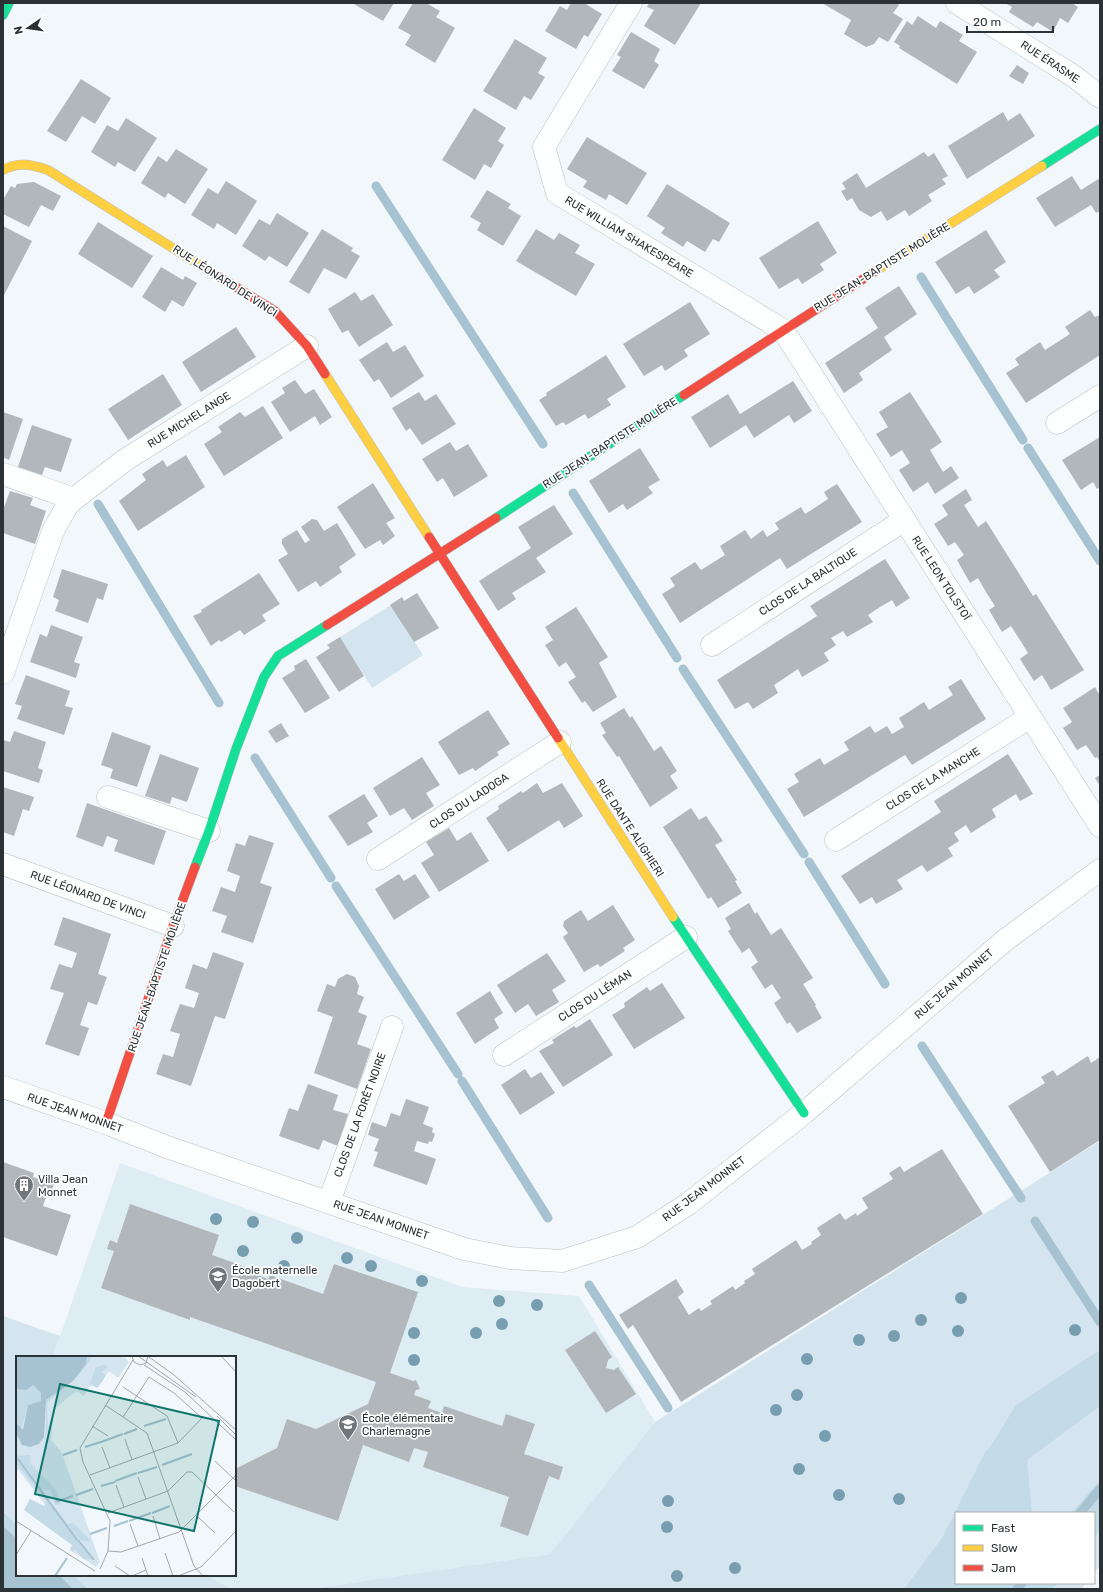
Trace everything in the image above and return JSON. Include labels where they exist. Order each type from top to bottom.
[{"type":"street","points":[[3,15],[9,3]]},
{"type":"street","name":"RUE WILLIAM SHAKESPEARE","points":[[631,3],[544,147],[557,193],[783,330]]},
{"type":"street","name":"RUE ÉRASME","points":[[957,3],[1075,77],[1100,97]]},
{"type":"street","name":"RUE JEAN-BAPTISTE MOLIÈRE","points":[[106,1123],[173,926],[249,715],[264,677],[278,656],[440,555],[783,330],[1100,129]]},
{"type":"street","name":"RUE LÉONARD DE VINCI","points":[[3,170],[8,166],[30,164],[48,170],[275,311],[307,346],[440,555]]},
{"type":"street","name":"RUE LEON TOLSTOÏ","points":[[783,330],[1100,826]]},
{"type":"street","name":"RUE MICHEL ANGE","points":[[3,673],[54,531],[67,506],[125,460],[307,346]]},
{"type":"street","points":[[1057,424],[1100,396]]},
{"type":"street","points":[[3,474],[74,499]]},
{"type":"street","name":"CLOS DE LA BALTIQUE","points":[[712,645],[904,520]]},
{"type":"street","name":"RUE DANTE ALIGHIERI","points":[[440,555],[686,937],[804,1113]]},
{"type":"street","name":"CLOS DE LA MANCHE","points":[[836,840],[1030,717]]},
{"type":"street","name":"CLOS DU LADOGA","points":[[378,859],[560,742]]},
{"type":"street","points":[[108,796],[208,831]]},
{"type":"street","name":"RUE LÉONARD DE VINCI","points":[[3,864],[173,926]]},
{"type":"street","name":"RUE JEAN MONNET","points":[[3,1087],[106,1123],[167,1147],[464,1249],[510,1258],[562,1261],[637,1237],[688,1204],[804,1113],[1004,941],[1100,870]]},
{"type":"street","name":"CLOS DU LÉMAN","points":[[504,1055],[686,937]]},
{"type":"street","name":"CLOS DE LA FORÊT NOIRE","points":[[329,1202],[392,1027]]},
{"type":"shaded area","points":[[391,605],[423,655],[372,688],[340,637]]},
{"type":"shaded area","points":[[1100,1141],[1100,1566],[1095,1572],[1095,1512],[955,1512],[955,1584],[1085,1584],[1081,1589],[310,1589],[550,1554],[655,1422]]},
{"type":"shaded area","points":[[120,1163],[462,1287],[579,1296],[655,1422],[550,1554],[310,1589],[233,1589],[206,1576],[236,1576],[236,1356],[53,1356]]},
{"type":"shaded area","points":[[3,1316],[60,1336],[53,1356],[16,1356],[16,1576],[206,1576],[233,1589],[3,1589]]},
{"type":"shaded area","points":[[1100,1350],[1100,1406],[1027,1460],[1032,1512],[955,1512],[985,1452],[990,1447],[1016,1405]]},
{"type":"shaded area","points":[[1100,1480],[1100,1530],[1095,1537],[1095,1512],[1072,1512]]},
{"type":"shaded area","points":[[3,1512],[16,1524],[16,1538],[3,1526]]},
{"type":"shaded area","points":[[955,1512],[955,1584],[1057,1584],[1053,1589],[904,1589],[942,1538]]},
{"type":"shaded area","points":[[3,1526],[16,1538],[16,1576],[60,1576],[73,1589],[3,1589]]},
{"type":"shaded area","points":[[60,1576],[74,1576],[88,1589],[73,1589]]},
{"type":"building","points":[[352,3],[394,3],[383,21]]},
{"type":"building","points":[[413,3],[426,3],[440,11],[436,17],[455,28],[435,63],[405,45],[411,35],[398,28]]},
{"type":"building","points":[[571,3],[584,3],[602,14],[588,37],[584,35],[576,49],[545,31],[560,6],[567,10]]},
{"type":"building","points":[[649,3],[701,3],[675,45],[644,26],[654,10],[647,7]]},
{"type":"building","points":[[822,3],[896,3],[899,5],[893,13],[903,19],[888,42],[879,37],[874,44],[866,47],[844,34],[851,20]]},
{"type":"building","points":[[1005,3],[1072,3],[1078,7],[1068,23],[1060,18],[1053,32],[1037,22],[1033,27],[1009,12],[1012,7]]},
{"type":"building","points":[[918,16],[936,28],[940,21],[963,35],[959,41],[977,52],[957,84],[899,48],[900,46],[894,42],[907,21],[912,25]]},
{"type":"building","points":[[631,32],[660,49],[654,61],[659,65],[644,89],[612,71],[621,57],[617,55]]},
{"type":"building","points":[[515,39],[547,58],[538,73],[545,77],[531,100],[524,96],[516,110],[483,91]]},
{"type":"building","points":[[1017,65],[1029,73],[1023,84],[1009,76]]},
{"type":"building","points":[[81,79],[111,98],[95,124],[82,116],[66,142],[47,131]]},
{"type":"building","points":[[474,108],[506,128],[498,141],[504,145],[491,168],[484,164],[475,180],[442,160]]},
{"type":"building","points":[[1003,112],[1008,121],[1020,113],[1035,136],[967,179],[948,146]]},
{"type":"building","points":[[126,118],[157,138],[135,172],[118,162],[115,167],[91,152],[107,125],[118,131]]},
{"type":"building","points":[[587,137],[647,173],[627,205],[609,194],[606,200],[583,187],[587,181],[567,169]]},
{"type":"building","points":[[176,149],[208,169],[185,204],[168,193],[165,198],[141,183],[158,156],[167,162]]},
{"type":"building","points":[[924,152],[928,157],[934,153],[948,176],[942,179],[946,184],[928,195],[932,201],[909,216],[905,210],[887,221],[881,211],[871,217],[859,210],[852,198],[847,201],[841,191],[846,189],[842,183],[857,173],[866,188]]},
{"type":"building","points":[[1072,176],[1081,190],[1100,178],[1100,211],[1096,213],[1091,205],[1055,227],[1036,198]]},
{"type":"building","points":[[226,181],[257,201],[236,235],[217,223],[214,229],[191,215],[208,188],[218,194]]},
{"type":"building","points":[[34,182],[61,196],[53,211],[41,205],[29,227],[3,214],[3,200],[11,186],[15,188],[17,184]]},
{"type":"building","points":[[667,184],[730,223],[719,242],[713,239],[705,252],[687,241],[683,247],[661,233],[665,228],[647,216]]},
{"type":"building","points":[[487,190],[511,204],[508,208],[521,216],[503,246],[477,230],[481,223],[470,217]]},
{"type":"building","points":[[277,213],[309,233],[287,267],[269,256],[265,261],[242,246],[259,219],[270,225]]},
{"type":"building","points":[[818,221],[837,253],[820,264],[824,270],[802,284],[798,278],[779,289],[759,258]]},
{"type":"building","points":[[98,222],[153,256],[132,288],[78,254]]},
{"type":"building","points":[[3,226],[32,241],[3,297]]},
{"type":"building","points":[[322,229],[353,248],[351,251],[360,256],[346,279],[324,268],[309,294],[289,282]]},
{"type":"building","points":[[536,229],[554,240],[559,233],[580,245],[575,253],[595,264],[576,296],[516,261]]},
{"type":"building","points":[[986,230],[1006,262],[994,270],[1000,277],[974,294],[969,286],[956,294],[935,262]]},
{"type":"building","points":[[161,267],[183,280],[185,276],[197,283],[183,307],[172,300],[165,312],[142,297]]},
{"type":"building","points":[[899,286],[917,314],[884,337],[892,350],[859,373],[863,380],[844,393],[825,363],[878,328],[865,308]]},
{"type":"building","points":[[355,292],[361,301],[373,294],[393,325],[359,347],[348,330],[342,333],[328,309]]},
{"type":"building","points":[[690,302],[710,334],[684,350],[688,356],[665,371],[662,365],[644,376],[623,344]]},
{"type":"building","points":[[1090,310],[1095,317],[1100,315],[1100,355],[1026,403],[1006,373],[1019,365],[1015,359],[1040,342],[1045,350],[1070,334],[1065,327]]},
{"type":"building","points":[[236,327],[256,357],[201,392],[182,362]]},
{"type":"building","points":[[387,342],[393,352],[405,345],[424,376],[391,398],[379,379],[374,382],[359,360]]},
{"type":"building","points":[[606,355],[626,387],[607,399],[611,405],[588,419],[585,414],[566,425],[563,422],[556,426],[539,400],[547,395],[546,393]]},
{"type":"building","points":[[163,374],[182,405],[128,440],[108,409]]},
{"type":"building","points":[[295,380],[305,394],[314,389],[332,417],[320,425],[315,416],[290,432],[271,402],[285,393],[282,388]]},
{"type":"building","points":[[793,381],[812,411],[794,423],[789,415],[754,438],[746,425],[710,448],[691,417],[728,394],[740,414]]},
{"type":"building","points":[[419,392],[425,401],[436,394],[456,424],[422,445],[410,428],[406,431],[392,408]]},
{"type":"building","points":[[910,392],[942,442],[930,450],[943,472],[951,466],[959,478],[935,494],[928,482],[913,492],[899,470],[910,463],[902,450],[891,457],[876,434],[888,427],[879,412]]},
{"type":"building","points":[[263,406],[283,438],[224,476],[204,444],[222,432],[218,427],[240,412],[245,417]]},
{"type":"building","points":[[3,412],[23,419],[9,460],[3,457]]},
{"type":"building","points":[[32,425],[72,439],[61,472],[45,467],[42,475],[18,467]]},
{"type":"building","points":[[1100,437],[1100,487],[1097,489],[1093,482],[1081,490],[1062,460]]},
{"type":"building","points":[[450,442],[456,451],[468,444],[488,476],[454,497],[443,478],[437,482],[422,459]]},
{"type":"building","points":[[640,448],[660,480],[648,487],[653,493],[627,510],[623,504],[609,513],[589,481]]},
{"type":"building","points":[[186,455],[205,487],[138,531],[119,501],[146,480],[142,474],[163,460],[167,467]]},
{"type":"building","points":[[373,483],[395,518],[386,523],[395,536],[383,545],[380,540],[365,549],[337,507]]},
{"type":"building","points":[[837,484],[862,522],[787,569],[780,558],[680,623],[662,594],[675,586],[670,578],[695,562],[701,570],[725,555],[720,546],[745,530],[751,539],[763,530],[767,537],[779,529],[775,523],[801,507],[805,514],[828,499],[824,492]]},
{"type":"building","points":[[966,489],[972,500],[964,505],[978,527],[986,521],[1033,596],[1036,594],[1084,670],[1051,690],[1042,675],[1034,681],[1020,659],[1028,653],[1020,640],[1011,626],[1002,632],[989,610],[995,606],[978,578],[970,583],[957,560],[964,555],[955,542],[948,546],[934,524],[948,515],[942,505]]},
{"type":"building","points":[[10,491],[33,498],[30,505],[46,511],[35,544],[3,533],[3,510]]},
{"type":"building","points":[[554,505],[573,534],[536,558],[546,572],[512,593],[516,599],[498,611],[479,581],[531,548],[518,527]]},
{"type":"building","points":[[312,519],[317,520],[324,531],[337,523],[356,555],[339,567],[342,572],[320,587],[316,581],[298,592],[278,560],[288,554],[282,544],[282,539],[297,530],[305,543],[310,540],[301,527]]},
{"type":"building","points":[[885,559],[910,598],[896,607],[892,600],[868,615],[873,622],[847,637],[843,631],[831,638],[836,645],[824,653],[829,661],[802,677],[798,669],[774,685],[778,693],[753,709],[748,702],[735,709],[717,680],[817,616],[810,606]]},
{"type":"building","points":[[62,569],[108,584],[103,600],[97,598],[88,623],[55,611],[59,600],[53,597]]},
{"type":"building","points":[[259,573],[280,604],[262,615],[266,621],[244,635],[240,630],[221,642],[219,640],[211,646],[193,616],[202,612],[201,610]]},
{"type":"building","points":[[417,593],[439,628],[414,642],[390,605],[402,597],[404,601]]},
{"type":"building","points":[[576,607],[608,657],[599,663],[617,697],[593,712],[585,701],[582,703],[568,682],[576,677],[566,662],[559,667],[545,645],[553,640],[545,627]]},
{"type":"building","points":[[51,625],[83,637],[74,662],[80,664],[76,678],[30,662],[40,634],[47,637]]},
{"type":"building","points":[[340,637],[364,676],[339,692],[316,657],[330,648],[327,645]]},
{"type":"building","points":[[306,659],[330,698],[305,713],[282,678],[295,670],[294,666]]},
{"type":"building","points":[[26,675],[70,691],[65,706],[73,708],[64,735],[17,719],[22,706],[15,704]]},
{"type":"building","points":[[961,679],[986,719],[912,765],[905,755],[804,817],[787,789],[799,782],[794,774],[820,758],[824,765],[849,750],[844,742],[870,726],[875,733],[887,726],[892,734],[904,727],[899,718],[924,702],[929,710],[953,695],[948,687]]},
{"type":"building","points":[[1095,687],[1100,696],[1100,762],[1097,757],[1095,758],[1086,745],[1077,750],[1063,728],[1072,722],[1063,708]]},
{"type":"building","points":[[624,708],[630,718],[632,716],[654,751],[661,746],[677,771],[670,776],[678,788],[650,807],[619,756],[617,757],[602,735],[606,733],[600,723]]},
{"type":"building","points":[[488,710],[510,744],[497,752],[499,755],[475,771],[473,768],[459,775],[438,742]]},
{"type":"building","points":[[281,723],[289,736],[276,743],[268,731]]},
{"type":"building","points":[[14,731],[46,742],[38,768],[43,770],[39,783],[3,771],[3,740],[10,742]]},
{"type":"building","points":[[112,732],[151,746],[137,787],[110,778],[113,769],[101,765]]},
{"type":"building","points":[[160,754],[199,768],[187,802],[172,797],[170,804],[145,796]]},
{"type":"building","points":[[1008,754],[1033,794],[1020,801],[1016,794],[992,809],[996,817],[971,833],[966,825],[954,833],[959,841],[948,848],[953,856],[927,872],[922,865],[897,880],[903,889],[876,904],[872,897],[860,904],[841,876],[941,812],[934,801]]},
{"type":"building","points":[[422,757],[440,785],[426,793],[434,806],[412,820],[404,808],[390,816],[373,788]]},
{"type":"building","points":[[1100,775],[1100,786],[1095,778]]},
{"type":"building","points":[[537,783],[543,793],[562,783],[583,816],[564,828],[559,820],[508,852],[486,818],[499,809],[498,806],[521,791],[523,793]]},
{"type":"building","points":[[3,787],[34,797],[29,811],[23,809],[14,836],[3,832]]},
{"type":"building","points":[[364,794],[378,816],[367,823],[373,832],[348,846],[328,816]]},
{"type":"building","points":[[87,803],[166,831],[154,865],[114,851],[118,840],[107,836],[103,847],[76,837]]},
{"type":"building","points":[[691,808],[699,820],[706,816],[723,841],[715,845],[737,880],[735,881],[742,893],[718,908],[711,897],[708,899],[663,827]]},
{"type":"building","points":[[449,828],[457,841],[471,832],[489,861],[439,892],[421,863],[434,855],[426,842]]},
{"type":"building","points":[[249,835],[274,843],[260,883],[272,887],[253,943],[221,932],[227,916],[212,911],[221,887],[235,892],[240,876],[227,871],[236,843],[245,846]]},
{"type":"building","points":[[399,874],[404,881],[415,874],[430,897],[394,920],[375,889]]},
{"type":"building","points":[[749,903],[755,914],[757,912],[771,935],[781,928],[813,978],[803,984],[822,1018],[797,1033],[790,1022],[787,1024],[774,1003],[781,998],[772,984],[765,989],[751,967],[758,962],[749,948],[742,953],[728,931],[731,929],[725,918]]},
{"type":"building","points":[[613,905],[635,940],[623,948],[625,951],[600,967],[598,964],[584,972],[563,937],[568,933],[563,926],[564,921],[581,910],[588,921]]},
{"type":"building","points":[[63,917],[111,934],[98,974],[107,977],[97,1005],[88,1002],[80,1025],[89,1028],[79,1056],[45,1044],[64,993],[50,989],[59,964],[72,968],[77,953],[54,945]]},
{"type":"building","points":[[213,952],[244,963],[225,1019],[215,1016],[191,1086],[156,1074],[163,1054],[173,1057],[180,1034],[170,1031],[180,1004],[194,1008],[199,993],[185,988],[193,964],[207,969]]},
{"type":"building","points":[[547,953],[566,981],[552,990],[559,1002],[536,1016],[528,1004],[515,1013],[497,985]]},
{"type":"building","points":[[347,974],[355,977],[359,986],[357,994],[364,997],[358,1012],[367,1016],[357,1044],[371,1049],[357,1089],[314,1073],[333,1017],[317,1011],[327,984],[335,987],[338,979]]},
{"type":"building","points":[[662,983],[685,1018],[634,1049],[612,1015],[625,1007],[624,1003],[647,987],[650,991]]},
{"type":"building","points":[[490,991],[503,1013],[494,1019],[499,1028],[475,1044],[456,1013]]},
{"type":"building","points":[[590,1019],[613,1055],[563,1087],[539,1051],[554,1043],[552,1040],[574,1026],[576,1028]]},
{"type":"building","points":[[1088,1056],[1091,1063],[1100,1057],[1100,1140],[1050,1172],[1008,1106],[1045,1083],[1041,1077],[1053,1070],[1057,1076]]},
{"type":"building","points":[[525,1069],[531,1078],[541,1072],[555,1093],[520,1115],[501,1085]]},
{"type":"building","points":[[308,1084],[338,1095],[333,1110],[348,1114],[338,1146],[323,1140],[319,1150],[279,1136],[289,1108],[298,1111]]},
{"type":"building","points":[[406,1099],[429,1107],[423,1124],[433,1128],[432,1132],[435,1134],[432,1142],[429,1141],[428,1144],[417,1141],[414,1151],[436,1159],[427,1185],[373,1166],[378,1152],[374,1151],[379,1139],[368,1135],[372,1122],[386,1127],[391,1113],[400,1116]]},
{"type":"building","points":[[942,1149],[983,1214],[681,1402],[633,1325],[628,1329],[619,1315],[676,1279],[684,1292],[678,1297],[689,1315],[699,1308],[701,1311],[712,1304],[710,1301],[733,1286],[735,1290],[745,1283],[744,1281],[755,1274],[752,1269],[796,1240],[802,1250],[812,1244],[811,1242],[821,1235],[817,1228],[840,1213],[845,1220],[856,1213],[857,1216],[868,1208],[862,1198],[893,1179],[889,1173],[900,1166],[904,1172]]},
{"type":"building","name":"Villa Jean Monnet","points":[[3,1162],[34,1173],[33,1177],[54,1184],[49,1198],[46,1197],[43,1206],[71,1215],[57,1256],[3,1237]]},
{"type":"building","points":[[130,1204],[219,1235],[212,1255],[254,1270],[253,1273],[268,1279],[270,1275],[323,1294],[334,1264],[418,1292],[390,1373],[413,1381],[416,1380],[420,1389],[416,1390],[414,1395],[431,1401],[428,1408],[442,1413],[444,1406],[502,1426],[506,1414],[535,1424],[524,1454],[563,1467],[559,1480],[549,1476],[528,1536],[500,1526],[509,1497],[423,1467],[428,1452],[414,1448],[409,1462],[363,1445],[338,1521],[236,1486],[236,1468],[277,1448],[287,1419],[316,1429],[368,1404],[376,1382],[190,1317],[190,1320],[101,1288],[114,1251],[107,1249],[110,1240],[117,1243]]},
{"type":"building","points":[[595,1331],[612,1357],[608,1360],[606,1368],[614,1370],[618,1367],[636,1394],[606,1413],[565,1350]]},
{"type":"waterway","points":[[376,186],[543,444]]},
{"type":"waterway","points":[[921,277],[1023,440]]},
{"type":"waterway","points":[[1028,448],[1100,561]]},
{"type":"waterway","points":[[573,493],[677,658]]},
{"type":"waterway","points":[[98,504],[219,703]]},
{"type":"waterway","points":[[683,669],[804,854]]},
{"type":"waterway","points":[[255,758],[331,878]]},
{"type":"waterway","points":[[809,862],[885,984]]},
{"type":"waterway","points":[[336,886],[458,1074]]},
{"type":"waterway","points":[[922,1046],[1021,1198]]},
{"type":"waterway","points":[[462,1081],[548,1218]]},
{"type":"waterway","points":[[1035,1221],[1100,1322]]},
{"type":"waterway","points":[[589,1285],[668,1408]]},
{"type":"waterway","points":[[1081,1512],[1100,1489]]},
{"type":"waterway","points":[[1017,1589],[1021,1584]]},
{"type":"traffic: fast","points":[[3,15],[9,3]]},
{"type":"traffic: fast","points":[[1042,166],[1100,129]]},
{"type":"traffic: fast","points":[[496,518],[684,395]]},
{"type":"traffic: fast","points":[[195,867],[209,831],[236,749],[264,677],[278,656],[327,625]]},
{"type":"traffic: fast","points":[[673,917],[804,1113]]},
{"type":"traffic: slow","points":[[3,170],[20,165],[31,165],[48,170],[208,270]]},
{"type":"traffic: slow","points":[[877,270],[1042,166]]},
{"type":"traffic: slow","points":[[325,374],[429,537]]},
{"type":"traffic: slow","points":[[558,738],[673,917]]},
{"type":"traffic: jam","points":[[208,270],[275,311],[307,346],[325,374]]},
{"type":"traffic: jam","points":[[684,395],[877,270]]},
{"type":"traffic: jam","points":[[327,625],[496,518]]},
{"type":"traffic: jam","points":[[429,537],[558,738]]},
{"type":"traffic: jam","points":[[106,1123],[173,926],[195,867]]},
{"type":"place","name":"Villa Jean Monnet","points":[[24,1202]]},
{"type":"place","name":"École maternelle Dagobert","points":[[218,1293]]},
{"type":"place","name":"École élémentaire Charlemagne","points":[[348,1441]]}]
